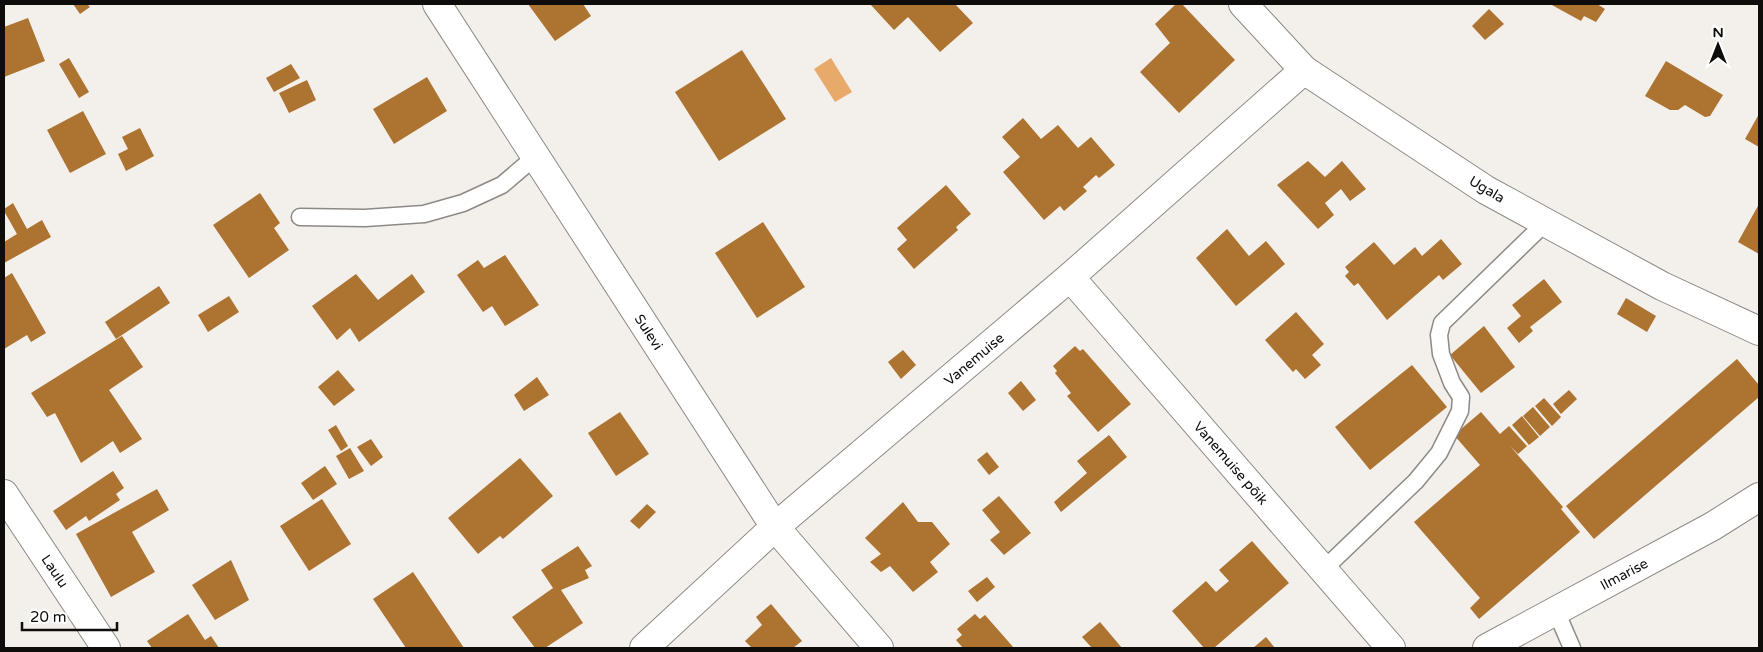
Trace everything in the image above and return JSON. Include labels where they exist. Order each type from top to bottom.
[{"type":"street","name":"Sulevi","points":[[437,4],[774,527],[879,648]]},
{"type":"street","name":"Ugala","points":[[1243,4],[1304,70],[1486,190],[1662,286],[1759,331]]},
{"type":"street","name":"Vanemuise","points":[[644,648],[774,527],[1070,277],[1304,70]]},
{"type":"street","name":"Vanemuise põik","points":[[1070,277],[1391,648]]},
{"type":"street","name":"Laulu","points":[[4,494],[106,648]]},
{"type":"street","name":"Ilmarise","points":[[1487,648],[1713,526],[1759,498]]},
{"type":"lane","points":[[300,217],[365,218],[424,214],[463,203],[502,185],[536,156]]},
{"type":"lane","points":[[1323,570],[1416,481],[1439,453],[1460,411],[1460,397],[1441,354],[1439,335],[1442,323],[1546,222]]},
{"type":"lane","points":[[1556,611],[1572,648]]},
{"type":"shaded area","points":[[831,58],[852,92],[835,102],[814,69]]},
{"type":"building","points":[[73,4],[87,4],[90,7],[80,14]]},
{"type":"building","points":[[528,4],[583,4],[591,16],[555,41]]},
{"type":"building","points":[[870,4],[955,4],[973,23],[940,52],[908,17],[894,30]]},
{"type":"building","points":[[1176,4],[1182,4],[1235,60],[1179,113],[1140,72],[1170,43],[1155,24]]},
{"type":"building","points":[[1550,4],[1597,4],[1605,9],[1596,22],[1584,16],[1581,21]]},
{"type":"building","points":[[1489,9],[1504,24],[1485,40],[1472,26]]},
{"type":"building","points":[[28,18],[45,61],[4,77],[4,27]]},
{"type":"building","points":[[742,50],[786,119],[719,161],[675,92]]},
{"type":"building","points":[[69,58],[89,92],[79,98],[59,64]]},
{"type":"building","points":[[1666,61],[1723,95],[1710,116],[1705,117],[1685,105],[1678,110],[1670,110],[1645,96]]},
{"type":"building","points":[[291,64],[300,78],[274,92],[266,78]]},
{"type":"building","points":[[427,77],[447,111],[394,144],[373,109]]},
{"type":"building","points":[[307,80],[316,100],[289,113],[279,93]]},
{"type":"building","points":[[83,111],[106,154],[70,173],[47,130]]},
{"type":"building","points":[[1759,114],[1759,147],[1745,139]]},
{"type":"building","points":[[1023,118],[1041,139],[1058,125],[1078,148],[1091,137],[1115,165],[1099,178],[1096,175],[1083,187],[1087,191],[1064,211],[1060,206],[1044,220],[1003,172],[1020,157],[1002,137]]},
{"type":"building","points":[[140,128],[154,156],[126,171],[118,154],[128,149],[122,137]]},
{"type":"building","points":[[1308,161],[1325,177],[1342,161],[1366,189],[1350,201],[1341,189],[1325,203],[1334,215],[1318,229],[1277,185]]},
{"type":"building","points":[[946,185],[971,214],[956,227],[958,230],[914,269],[897,249],[907,240],[897,228]]},
{"type":"building","points":[[260,193],[280,223],[274,228],[289,250],[249,278],[213,225]]},
{"type":"building","points":[[13,203],[27,229],[42,220],[51,237],[4,263],[4,242],[17,234],[4,211]]},
{"type":"building","points":[[1759,204],[1759,254],[1738,242]]},
{"type":"building","points":[[763,222],[805,287],[757,318],[715,253]]},
{"type":"building","points":[[1227,229],[1249,256],[1266,241],[1285,264],[1236,306],[1196,258]]},
{"type":"building","points":[[1441,239],[1462,264],[1443,280],[1439,275],[1387,320],[1358,283],[1354,286],[1345,276],[1349,272],[1345,267],[1374,242],[1394,265],[1415,247],[1422,256]]},
{"type":"building","points":[[505,255],[539,305],[505,326],[492,306],[483,312],[457,275],[478,260],[484,268]]},
{"type":"building","points":[[12,273],[46,333],[31,342],[27,335],[4,349],[4,278]]},
{"type":"building","points":[[356,274],[378,300],[412,274],[425,292],[359,342],[350,328],[337,340],[312,306]]},
{"type":"building","points":[[1544,279],[1562,302],[1530,327],[1533,331],[1519,343],[1507,328],[1521,316],[1512,305]]},
{"type":"building","points":[[159,286],[170,303],[116,339],[105,322]]},
{"type":"building","points":[[229,296],[239,312],[208,332],[198,315]]},
{"type":"building","points":[[1626,298],[1656,316],[1647,332],[1617,314]]},
{"type":"building","points":[[1296,312],[1324,344],[1312,355],[1321,365],[1305,379],[1296,369],[1293,372],[1265,340]]},
{"type":"building","points":[[1484,326],[1515,367],[1481,393],[1450,355]]},
{"type":"building","points":[[122,336],[143,367],[109,390],[142,439],[120,453],[113,441],[81,463],[55,413],[47,417],[31,393]]},
{"type":"building","points":[[1075,346],[1080,351],[1083,349],[1131,404],[1098,432],[1067,396],[1071,393],[1055,373],[1057,371],[1053,366]]},
{"type":"building","points":[[903,350],[916,365],[901,379],[888,362]]},
{"type":"building","points":[[1737,359],[1759,385],[1759,397],[1594,539],[1566,506]]},
{"type":"building","points":[[1412,365],[1447,407],[1370,470],[1335,427]]},
{"type":"building","points":[[338,370],[355,390],[334,406],[318,387]]},
{"type":"building","points":[[537,377],[549,395],[524,411],[514,395]]},
{"type":"building","points":[[1021,381],[1036,400],[1023,411],[1008,393]]},
{"type":"building","points":[[1569,390],[1577,399],[1561,414],[1553,404]]},
{"type":"building","points":[[1544,398],[1561,417],[1552,426],[1535,406]]},
{"type":"building","points":[[1533,407],[1550,427],[1540,436],[1523,416]]},
{"type":"building","points":[[620,412],[649,454],[616,476],[588,433]]},
{"type":"building","points":[[1481,412],[1500,434],[1509,426],[1527,446],[1518,454],[1510,446],[1563,507],[1561,509],[1580,532],[1479,619],[1470,608],[1480,598],[1414,522],[1480,465],[1454,435]]},
{"type":"building","points":[[1522,416],[1539,437],[1529,445],[1512,425]]},
{"type":"building","points":[[336,425],[348,446],[341,451],[328,430]]},
{"type":"building","points":[[1109,435],[1127,457],[1061,512],[1054,502],[1087,473],[1077,461]]},
{"type":"building","points":[[371,439],[383,457],[371,466],[357,447]]},
{"type":"building","points":[[350,448],[364,471],[349,479],[336,456]]},
{"type":"building","points":[[987,452],[999,467],[989,475],[977,460]]},
{"type":"building","points":[[520,458],[553,496],[503,539],[500,536],[478,554],[448,518]]},
{"type":"building","points":[[325,466],[337,484],[313,500],[301,483]]},
{"type":"building","points":[[113,471],[124,488],[116,494],[120,500],[89,521],[86,516],[66,530],[53,511]]},
{"type":"building","points":[[157,489],[169,510],[132,532],[155,572],[111,597],[76,534]]},
{"type":"building","points":[[999,496],[1031,533],[1004,555],[990,540],[1000,532],[982,510]]},
{"type":"building","points":[[322,499],[351,544],[309,571],[280,526]]},
{"type":"building","points":[[903,502],[918,522],[932,522],[950,544],[930,562],[938,572],[913,592],[890,566],[881,572],[870,562],[881,554],[865,538]]},
{"type":"building","points":[[647,504],[656,512],[639,529],[630,521]]},
{"type":"building","points":[[1252,541],[1289,583],[1214,648],[1204,648],[1172,611],[1206,581],[1216,592],[1229,581],[1219,570]]},
{"type":"building","points":[[578,546],[592,566],[585,570],[589,578],[561,590],[583,623],[545,648],[535,648],[512,617],[553,588],[541,570]]},
{"type":"building","points":[[231,560],[249,600],[215,620],[192,585]]},
{"type":"building","points":[[413,572],[464,648],[406,648],[373,599]]},
{"type":"building","points":[[987,577],[995,587],[977,602],[968,591]]},
{"type":"building","points":[[771,604],[802,641],[793,648],[752,648],[745,641],[762,625],[756,617]]},
{"type":"building","points":[[188,614],[205,640],[211,636],[219,648],[152,648],[147,641]]},
{"type":"building","points":[[975,614],[980,619],[985,615],[1014,648],[963,648],[956,640],[962,635],[957,629]]},
{"type":"building","points":[[1100,622],[1122,648],[1092,648],[1082,637]]},
{"type":"building","points":[[1266,637],[1275,648],[1253,648]]}]
